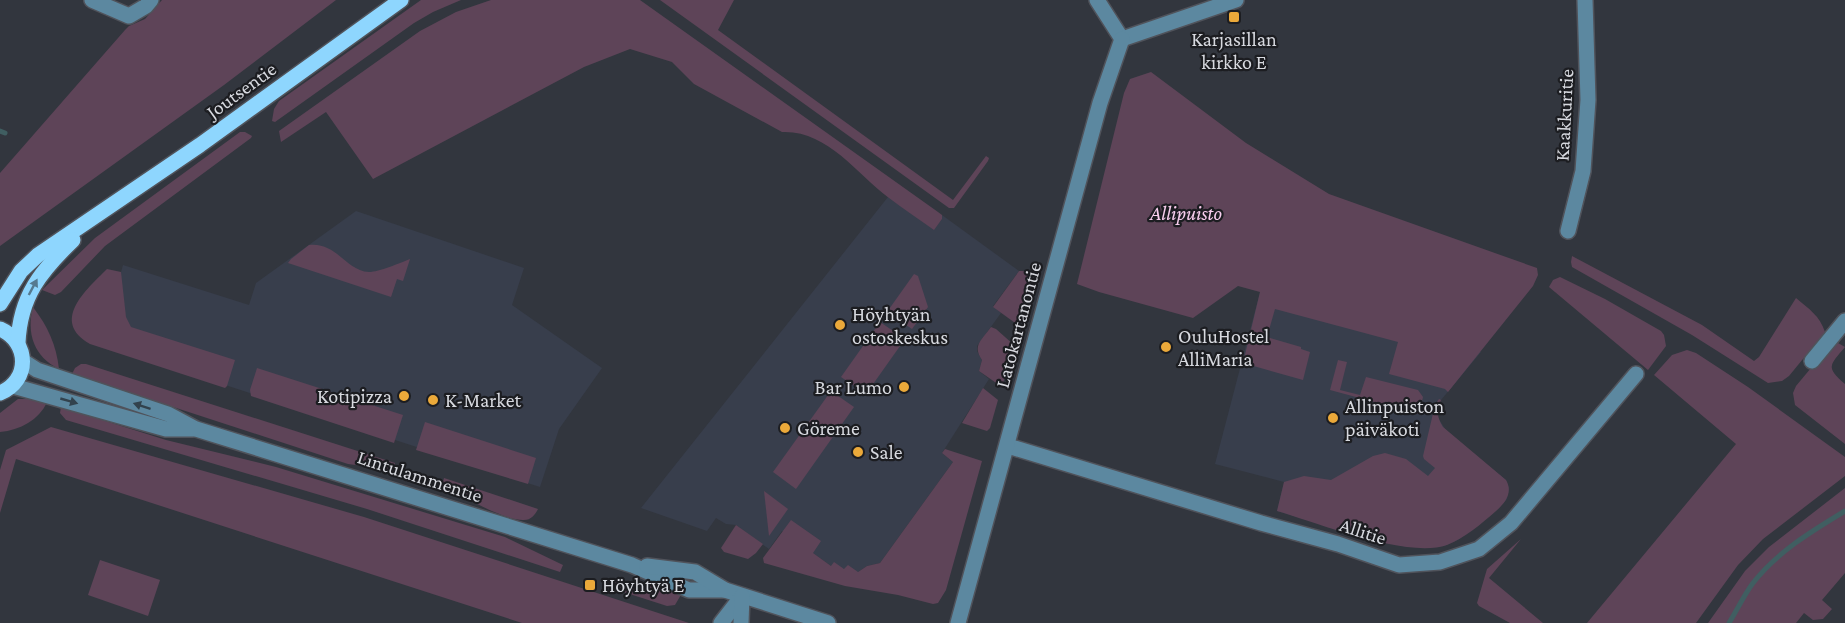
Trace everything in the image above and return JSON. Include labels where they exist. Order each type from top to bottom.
[{"type":"main road","name":"Joutsentie","points":[[0,304],[21,271],[38,255],[252,109],[401,0]]},
{"type":"main road","name":"Joutsentie","points":[[18,343],[19,321],[36,280],[48,264],[104,211]]},
{"type":"main road","points":[[0,329],[10,334],[18,343],[23,361],[20,375],[6,390]]},
{"type":"street","points":[[92,0],[129,16],[146,6],[151,0]]},
{"type":"street","points":[[1097,0],[1122,39],[1236,0]]},
{"type":"street","name":"Kaakkuritie","points":[[1568,231],[1583,171],[1588,100],[1585,0]]},
{"type":"street","name":"Latokartanontie","points":[[958,623],[1100,103],[1122,39]]},
{"type":"street","points":[[1812,361],[1845,321]]},
{"type":"street","name":"Lintulammentie","points":[[23,361],[37,370],[168,414],[196,429],[632,565],[695,572],[725,590],[828,623]]},
{"type":"street","name":"Allitie","points":[[1008,446],[1338,544],[1399,565],[1440,562],[1479,549],[1511,523],[1636,374]]},
{"type":"street","name":"Lintulammentie","points":[[6,390],[166,429],[196,429]]},
{"type":"street","points":[[722,623],[742,596]]},
{"type":"street","points":[[741,623],[742,596]]},
{"type":"shaded area","points":[[888,197],[934,229],[942,219],[942,215],[1019,271],[993,306],[1001,313],[977,346],[982,360],[979,371],[989,379],[942,453],[953,462],[880,563],[867,566],[858,572],[831,566],[782,531],[769,549],[736,525],[726,524],[716,518],[707,531],[641,508]]},
{"type":"shaded area","points":[[356,211],[524,268],[512,305],[602,368],[559,429],[540,487],[176,369],[123,323],[119,279],[123,265],[249,305],[256,283]]},
{"type":"shaded area","name":"Allinpuiston päiväkoti","points":[[1260,292],[1481,352],[1441,400],[1437,416],[1447,432],[1506,480],[1509,488],[1507,499],[1497,510],[1458,540],[1444,546],[1407,547],[1377,541],[1277,511],[1284,482],[1215,464]]},
{"type":"green space","points":[[162,0],[336,0],[224,85],[0,246],[0,173],[125,30],[145,19]]},
{"type":"green space","points":[[421,0],[461,0],[414,23],[275,122],[272,121],[274,109],[279,101]]},
{"type":"green space","points":[[491,0],[640,0],[938,212],[942,215],[942,219],[934,230],[889,198],[827,145],[798,133],[782,132],[694,84],[672,62],[630,49],[584,67],[373,179],[326,112],[281,142],[279,131],[420,31],[456,12]]},
{"type":"green space","points":[[660,0],[734,0],[718,30],[953,200],[986,156],[989,158],[988,161],[954,208],[949,208]]},
{"type":"green space","name":"Allipuisto","points":[[1151,72],[1246,143],[1329,194],[1537,268],[1538,275],[1533,286],[1448,392],[1445,389],[1389,374],[1398,342],[1275,309],[1267,337],[1310,352],[1303,380],[1243,363],[1260,292],[1238,286],[1193,318],[1077,284],[1124,93],[1130,79]]},
{"type":"green space","points":[[240,132],[252,136],[105,246],[61,292],[55,295],[42,290],[95,238]]},
{"type":"green space","points":[[309,245],[327,248],[354,267],[369,272],[410,259],[403,281],[397,279],[391,297],[288,263]]},
{"type":"green space","points":[[1572,256],[1702,325],[1754,361],[1759,357],[1796,298],[1817,317],[1825,332],[1789,376],[1782,381],[1768,383],[1692,335],[1572,267]]},
{"type":"green space","points":[[107,269],[121,272],[126,317],[131,327],[235,360],[227,386],[225,388],[90,344],[78,335],[73,326],[72,316],[76,306],[90,286]]},
{"type":"green space","points":[[1019,271],[1027,271],[1031,276],[1018,325],[993,307]]},
{"type":"green space","points":[[914,274],[918,276],[928,307],[912,329],[887,312]]},
{"type":"green space","points":[[1560,277],[1605,299],[1661,331],[1666,346],[1648,370],[1549,287],[1553,280]]},
{"type":"green space","points":[[33,307],[50,336],[59,369],[43,358],[34,343],[31,326]]},
{"type":"green space","points":[[880,322],[905,339],[866,394],[841,377]]},
{"type":"green space","points":[[991,327],[1014,345],[1002,387],[979,371],[982,360],[978,346]]},
{"type":"green space","points":[[1838,343],[1845,347],[1833,362],[1832,370],[1845,384],[1845,444],[1795,405],[1793,393],[1796,386],[1831,344]]},
{"type":"green space","points":[[1687,350],[1696,353],[1748,387],[1845,457],[1845,476],[1763,539],[1738,565],[1696,623],[1587,623],[1736,444],[1654,375],[1672,355]]},
{"type":"green space","points":[[1338,360],[1347,362],[1340,390],[1360,395],[1366,377],[1418,390],[1423,397],[1419,414],[1330,390]]},
{"type":"green space","points":[[81,364],[395,463],[393,470],[348,464],[72,374]]},
{"type":"green space","points":[[257,368],[403,415],[394,443],[251,396],[250,390]]},
{"type":"green space","points":[[983,388],[998,400],[990,428],[987,431],[962,423]]},
{"type":"green space","points":[[831,391],[854,407],[796,489],[773,472]]},
{"type":"green space","points":[[18,399],[47,402],[39,414],[28,423],[0,432],[0,413]]},
{"type":"green space","points":[[1439,399],[1441,400],[1438,414],[1443,427],[1506,480],[1509,489],[1503,504],[1466,535],[1447,545],[1430,548],[1409,547],[1362,538],[1277,511],[1284,482],[1304,476],[1331,480],[1373,456],[1385,453],[1406,459],[1428,476],[1435,468],[1423,456],[1435,405]]},
{"type":"green space","points":[[61,407],[166,440],[276,467],[505,537],[563,565],[560,572],[367,509],[66,420],[60,413]]},
{"type":"green space","points":[[425,422],[536,458],[528,484],[416,450]]},
{"type":"green space","points":[[51,427],[364,517],[689,623],[522,623],[16,459],[0,513],[0,470],[6,450]]},
{"type":"green space","points":[[945,449],[982,461],[946,590],[938,603],[933,604],[898,595],[845,586],[764,563],[763,558],[791,520],[821,541],[813,553],[831,566],[834,562],[844,569],[848,565],[858,572],[867,566],[880,563],[953,462],[942,453]]},
{"type":"green space","points":[[444,478],[538,509],[533,517],[526,520],[505,516],[442,486]]},
{"type":"green space","points":[[1845,488],[1845,573],[1822,600],[1832,609],[1823,619],[1813,620],[1804,613],[1796,623],[1708,623],[1745,571],[1769,547]]},
{"type":"green space","points":[[764,491],[788,509],[769,536]]},
{"type":"green space","points":[[736,525],[763,544],[748,559],[724,552],[721,548]]},
{"type":"green space","points":[[1521,539],[1489,578],[1543,623],[1510,623],[1477,603],[1487,569]]},
{"type":"green space","points":[[100,560],[160,580],[148,616],[88,595]]},
{"type":"green space","points":[[611,579],[653,585],[682,593],[675,605],[667,606],[608,587]]},
{"type":"waterway","points":[[0,131],[5,133]]},
{"type":"waterway","points":[[1729,623],[1753,583],[1773,561],[1808,534],[1845,511]]},
{"type":"place","name":"Karjasillan kirkko E","points":[[1234,17]]},
{"type":"place","name":"Höyhtyän ostoskeskus","points":[[840,325]]},
{"type":"place","name":"OuluHostel AlliMaria","points":[[1166,347]]},
{"type":"place","name":"Bar Lumo","points":[[904,387]]},
{"type":"place","name":"Kotipizza","points":[[404,396]]},
{"type":"place","name":"K-Market","points":[[433,400]]},
{"type":"place","name":"Allinpuiston päiväkoti","points":[[1333,418]]},
{"type":"place","name":"Göreme","points":[[785,428]]},
{"type":"place","name":"Sale","points":[[858,452]]},
{"type":"place","name":"Höyhtyä E","points":[[590,585]]}]
